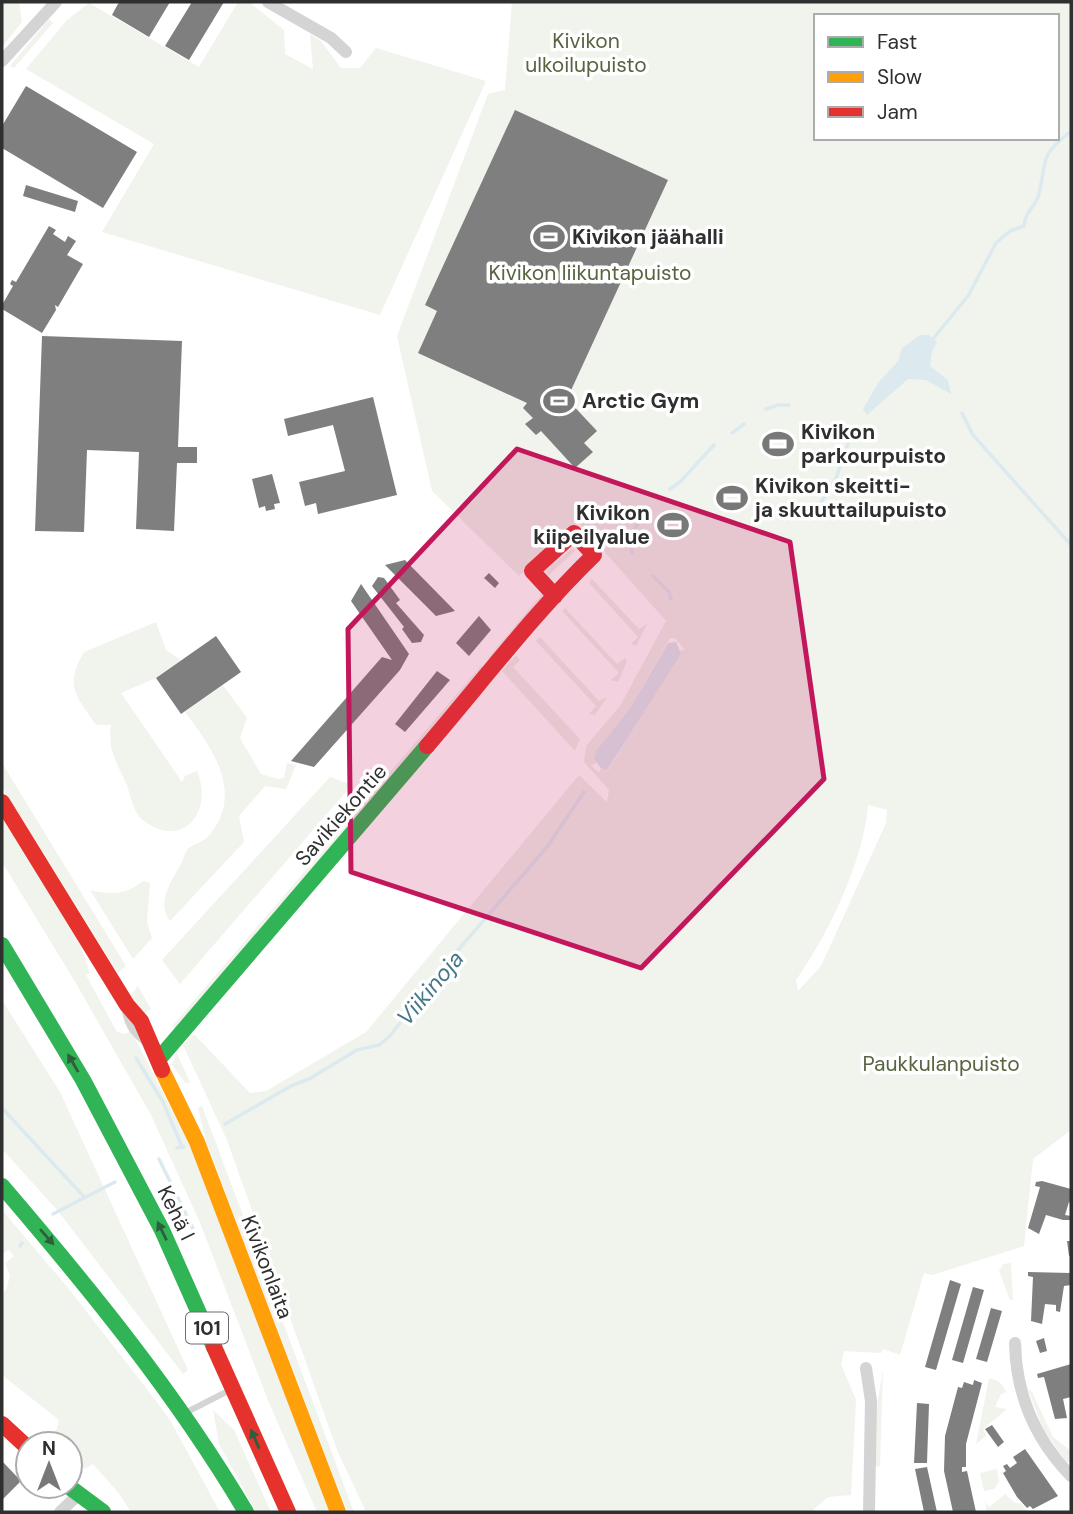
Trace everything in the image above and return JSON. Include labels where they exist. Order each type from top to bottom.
[{"type":"main road","name":"Savikiekontie","points":[[158,1060],[555,596]]},
{"type":"main road","name":"Kivikonlaita","points":[[2,802],[127,1005],[138,1014],[146,1027],[148,1041],[197,1142],[338,1512]]},
{"type":"main road","points":[[2,930],[38,1004]]},
{"type":"main road","name":"Kehä I","points":[[2,945],[89,1091],[156,1218],[288,1512]]},
{"type":"main road","points":[[2,1186],[105,1306],[186,1412],[246,1512]]},
{"type":"main road","points":[[84,1499],[92,1501],[103,1512]]},
{"type":"street","points":[[2,61],[56,2]]},
{"type":"street","points":[[268,2],[331,37],[346,52]]},
{"type":"street","points":[[1015,1343],[1016,1375],[1029,1414],[1043,1441],[1071,1476]]},
{"type":"street","points":[[866,1368],[871,1402],[869,1512]]},
{"type":"street","points":[[60,1512],[75,1500]]},
{"type":"lane","points":[[186,1412],[233,1389]]},
{"type":"highlighted area","points":[[517,449],[790,542],[824,779],[641,968],[351,872],[348,629]]},
{"type":"green space","points":[[2,2],[19,2],[22,22],[2,47]]},
{"type":"green space","points":[[238,2],[249,2],[284,30],[285,54],[313,69],[310,34],[321,41],[341,68],[360,68],[376,48],[486,81],[380,315],[102,232],[154,144],[26,69],[67,20],[89,3],[199,67]]},
{"type":"green space","points":[[512,2],[1071,2],[1071,1130],[1033,1159],[1024,1246],[932,1275],[924,1273],[900,1355],[883,1349],[881,1353],[844,1351],[841,1364],[856,1400],[851,1495],[828,1497],[811,1512],[366,1512],[337,1450],[227,1140],[183,1045],[194,1034],[250,1093],[266,1091],[366,1032],[579,775],[607,802],[609,790],[584,762],[586,746],[620,706],[666,621],[578,522],[519,576],[432,491],[397,336],[488,94],[505,90]],"holes":[[[670,638],[675,638],[685,650],[681,650],[608,770],[601,768],[599,773],[591,765],[597,763],[594,759],[596,751],[631,707]],[[868,805],[887,810],[886,823],[821,966],[798,991],[796,980],[832,919],[852,873],[860,849]]]},
{"type":"green space","points":[[49,19],[53,23],[14,68],[10,66]]},
{"type":"green space","points":[[572,549],[576,550],[548,576],[547,569]]},
{"type":"green space","points":[[592,579],[639,629],[647,624],[636,646],[631,644],[638,637],[589,583]]},
{"type":"green space","points":[[543,593],[544,597],[491,663],[488,658]]},
{"type":"green space","points":[[565,608],[617,664],[625,658],[627,661],[618,682],[611,680],[619,673],[562,611]]},
{"type":"green space","points":[[156,622],[166,650],[181,660],[156,678],[121,693],[182,782],[185,776],[197,771],[201,786],[198,813],[182,829],[170,831],[157,828],[139,817],[113,754],[111,725],[96,725],[78,698],[74,682],[84,652]]},
{"type":"green space","points":[[540,637],[599,701],[607,697],[595,715],[589,714],[596,706],[536,641]]},
{"type":"green space","points":[[516,655],[520,660],[513,667],[580,739],[575,751],[502,671]]},
{"type":"green space","points":[[481,666],[486,668],[174,1029],[173,1025]]},
{"type":"green space","points":[[223,685],[247,718],[240,738],[261,774],[284,778],[287,763],[296,765],[286,789],[265,786],[239,816],[244,842],[170,921],[164,906],[170,883],[188,849],[211,833],[225,802],[220,770],[213,754],[185,712]]},
{"type":"green space","points":[[2,763],[126,966],[118,973],[2,787]]},
{"type":"green space","points":[[330,777],[352,785],[180,984],[162,960]]},
{"type":"green space","points":[[2,817],[78,938],[90,973],[86,975],[117,1032],[125,1034],[131,1031],[191,1147],[330,1512],[317,1512],[269,1403],[201,1225],[151,1115],[77,985],[2,862]]},
{"type":"green space","points":[[143,881],[150,883],[147,922],[152,938],[133,959],[90,890],[118,893]]},
{"type":"green space","points":[[138,986],[151,1009],[142,1015],[130,996]]},
{"type":"green space","points":[[2,1000],[60,1092],[188,1370],[183,1374],[58,1211],[2,1149]]},
{"type":"green space","points":[[176,1052],[190,1082],[186,1084],[172,1065]]},
{"type":"green space","points":[[202,1106],[354,1512],[348,1512],[339,1491],[207,1144],[198,1108]]},
{"type":"green space","points":[[2,1210],[69,1289],[170,1420],[220,1512],[131,1512],[118,1492],[93,1464],[84,1468],[84,1430],[56,1430],[59,1420],[2,1375],[2,1293],[6,1290],[10,1276],[5,1263],[14,1256],[9,1250],[2,1254]]},
{"type":"green space","points":[[1011,1263],[1013,1300],[1010,1300],[999,1271],[1003,1264]]},
{"type":"green space","points":[[883,1370],[880,1466],[874,1467],[875,1417]]},
{"type":"green space","points":[[989,1379],[1000,1382],[1006,1392],[1001,1394],[995,1407],[1007,1409],[983,1429],[986,1436],[976,1444]]},
{"type":"green space","points":[[1028,1389],[1032,1392],[1053,1437],[1071,1451],[1070,1462],[1066,1462],[1043,1429]]},
{"type":"green space","points":[[213,1410],[234,1430],[271,1512],[256,1512],[219,1444]]},
{"type":"green space","points":[[997,1469],[999,1482],[994,1489],[984,1491],[980,1473]]},
{"type":"green space","points":[[1005,1494],[1015,1503],[1021,1503],[1027,1512],[987,1512],[985,1501],[989,1507]]},
{"type":"shaded area","points":[[920,335],[929,335],[937,342],[932,351],[930,366],[948,380],[951,394],[926,380],[908,379],[867,415],[863,409],[878,383],[898,361],[902,348]]},
{"type":"shaded area","points":[[676,642],[681,654],[607,770],[601,768],[594,759],[596,751],[631,707],[668,643]]},
{"type":"building","points":[[119,2],[170,2],[149,37],[112,15]]},
{"type":"building","points":[[192,2],[224,2],[189,60],[165,46]]},
{"type":"building","points":[[26,86],[137,152],[103,208],[2,148],[2,126]]},
{"type":"building","name":"Kivikon jäähalli","points":[[515,110],[668,180],[567,399],[597,431],[584,443],[593,452],[575,468],[541,431],[536,435],[525,424],[533,418],[523,408],[527,403],[418,353],[437,311],[425,305]]},
{"type":"building","points":[[26,185],[78,201],[75,212],[23,196]]},
{"type":"building","points":[[49,226],[56,230],[53,234],[65,242],[68,236],[76,241],[67,255],[83,264],[58,307],[55,305],[56,310],[42,333],[2,309],[2,305],[13,286],[10,284],[12,280],[16,282]]},
{"type":"building","points":[[42,336],[182,341],[178,447],[197,447],[197,463],[177,463],[174,531],[136,529],[139,452],[87,450],[84,532],[35,531]]},
{"type":"building","points":[[373,397],[397,495],[318,514],[316,503],[305,506],[299,482],[345,471],[333,425],[288,436],[284,419]]},
{"type":"building","points":[[272,474],[280,503],[274,504],[275,509],[266,511],[265,506],[259,508],[252,479]]},
{"type":"building","points":[[405,560],[455,611],[436,616],[385,565]]},
{"type":"building","points":[[489,573],[499,583],[495,588],[484,578]]},
{"type":"building","points":[[378,577],[384,578],[400,600],[396,603],[424,635],[421,642],[412,643],[402,629],[404,627],[372,586]]},
{"type":"building","points":[[361,584],[409,654],[400,670],[314,767],[291,761],[382,657],[392,660],[351,601]]},
{"type":"building","points":[[479,616],[491,630],[469,656],[456,643]]},
{"type":"building","points":[[216,636],[241,672],[181,714],[156,678]]},
{"type":"building","points":[[437,671],[450,680],[405,732],[395,724]]},
{"type":"building","points":[[1042,1181],[1071,1189],[1071,1203],[1069,1202],[1065,1215],[1071,1216],[1070,1220],[1063,1220],[1046,1215],[1039,1234],[1028,1228],[1040,1187],[1035,1186],[1036,1182]]},
{"type":"building","points":[[1067,1241],[1071,1241],[1069,1256]]},
{"type":"building","points":[[1028,1272],[1071,1273],[1071,1285],[1064,1286],[1060,1312],[1056,1311],[1056,1305],[1045,1304],[1042,1324],[1031,1321],[1033,1277],[1028,1276]]},
{"type":"building","points":[[950,1280],[961,1284],[936,1370],[925,1367]]},
{"type":"building","points":[[973,1287],[984,1290],[963,1363],[952,1360]]},
{"type":"building","points":[[991,1308],[1002,1311],[987,1362],[976,1359]]},
{"type":"building","points":[[1044,1338],[1047,1351],[1040,1353],[1036,1341]]},
{"type":"building","points":[[1071,1364],[1071,1397],[1063,1399],[1067,1418],[1055,1419],[1044,1377],[1038,1378],[1037,1374]]},
{"type":"building","points":[[974,1380],[982,1383],[966,1444],[966,1467],[962,1467],[962,1472],[967,1471],[976,1512],[953,1512],[944,1471],[945,1436],[958,1387],[962,1388],[964,1382],[973,1385]]},
{"type":"building","points":[[917,1403],[929,1404],[927,1463],[914,1463]]},
{"type":"building","points":[[992,1425],[1004,1442],[998,1447],[985,1429]]},
{"type":"building","points":[[1025,1449],[1058,1496],[1033,1509],[1030,1506],[1027,1508],[1017,1497],[1003,1473],[1006,1471],[1003,1466],[1007,1464],[1010,1468],[1017,1463],[1013,1457]]},
{"type":"building","points":[[2,1461],[14,1474],[14,1488],[2,1500]]},
{"type":"building","points":[[927,1467],[937,1512],[924,1512],[915,1469]]},
{"type":"waterway","points":[[933,339],[968,296],[996,243],[1010,231],[1024,226],[1026,217],[1038,197],[1048,154],[1071,131]]},
{"type":"waterway","points":[[766,409],[789,405]]},
{"type":"waterway","points":[[962,413],[973,435],[1071,545]]},
{"type":"waterway","points":[[732,433],[744,424]]},
{"type":"waterway","points":[[814,514],[836,478],[848,444],[857,428]]},
{"type":"waterway","points":[[670,489],[680,482],[714,445]]},
{"type":"waterway","points":[[632,553],[629,537],[645,514]]},
{"type":"waterway","points":[[653,576],[669,592],[671,599]]},
{"type":"waterway","name":"Viikinoja","points":[[225,1124],[357,1050],[379,1045],[390,1036],[440,971],[547,847],[584,792]]},
{"type":"waterway","points":[[136,1058],[163,1102],[182,1147]]},
{"type":"waterway","points":[[2,1108],[85,1198]]},
{"type":"waterway","name":"Viikinoja","points":[[177,1148],[184,1147]]},
{"type":"waterway","points":[[159,1159],[196,1235]]},
{"type":"waterway","name":"Viikinoja","points":[[53,1214],[115,1182]]},
{"type":"traffic: fast","points":[[158,1060],[427,746]]},
{"type":"traffic: fast","points":[[2,945],[83,1080],[162,1230],[214,1347]]},
{"type":"traffic: fast","points":[[2,1186],[68,1264],[162,1384],[246,1512]]},
{"type":"traffic: fast","points":[[84,1498],[103,1512]]},
{"type":"traffic: slow","points":[[162,1070],[197,1142],[338,1512]]},
{"type":"traffic: jam","points":[[427,746],[529,624],[594,555],[574,533],[532,571],[555,596]]},
{"type":"traffic: jam","points":[[2,802],[127,1005],[141,1021],[162,1070]]},
{"type":"traffic: jam","points":[[214,1347],[288,1512]]},
{"type":"traffic: jam","points":[[2,1424],[14,1435]]},
{"type":"place","name":"Kivikon jäähalli","points":[[549,237]]},
{"type":"place","name":"Arctic Gym","points":[[559,401]]},
{"type":"place","name":"Kivikon parkourpuisto","points":[[778,444]]},
{"type":"place","name":"Kivikon skeitti- ja skuuttailupuisto","points":[[732,498]]},
{"type":"place","name":"Kivikon kiipeilyalue","points":[[673,525]]},
{"type":"park label","name":"Kivikon ulkoilupuisto","points":[[586,53]]},
{"type":"park label","name":"Kivikon liikuntapuisto","points":[[590,273]]},
{"type":"park label","name":"Paukkulanpuisto","points":[[941,1064]]}]
